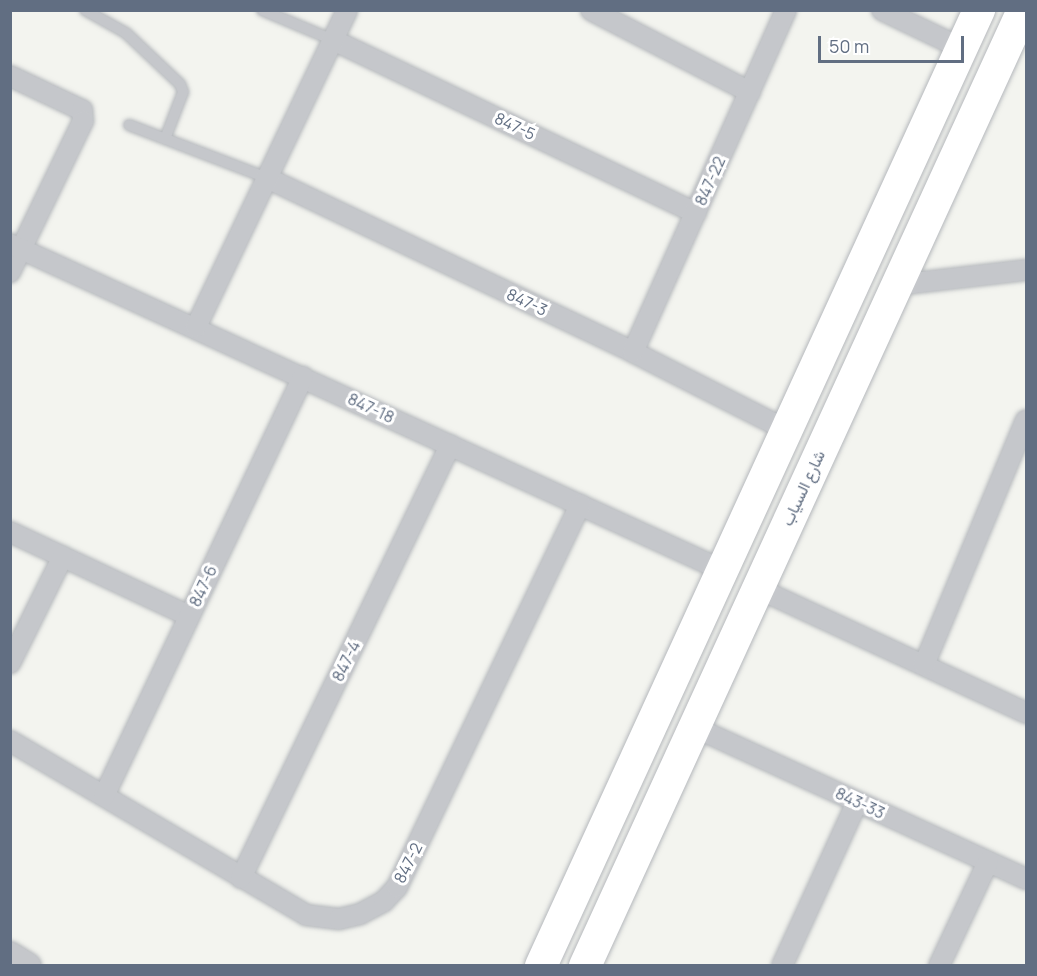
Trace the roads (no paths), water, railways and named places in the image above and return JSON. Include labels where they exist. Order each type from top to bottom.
[{"type":"main road","points":[[541,966],[720,569],[979,10]]},
{"type":"main road","name":"شارع السياب","points":[[585,966],[1023,10]]},
{"type":"main road","points":[[957,57],[960,84],[970,90],[986,91]]},
{"type":"main road","points":[[933,108],[950,107],[961,112],[969,128]]},
{"type":"street","points":[[196,327],[347,10]]},
{"type":"street","points":[[591,10],[750,92]]},
{"type":"street","name":"847-22","points":[[633,352],[786,10]]},
{"type":"street","points":[[882,10],[957,57]]},
{"type":"street","name":"847-5","points":[[333,40],[696,213]]},
{"type":"street","points":[[10,76],[82,110],[83,121],[16,246],[10,272]]},
{"type":"street","name":"847-3","points":[[267,178],[633,352],[785,429]]},
{"type":"street","name":"847-18","points":[[16,246],[720,569]]},
{"type":"street","points":[[897,285],[1026,270]]},
{"type":"street","name":"847-6","points":[[104,796],[303,377]]},
{"type":"street","points":[[924,665],[1026,420]]},
{"type":"street","name":"847-4","points":[[241,878],[450,445]]},
{"type":"street","name":"847-2","points":[[10,741],[306,915],[339,919],[360,914],[384,901],[397,887],[580,505]]},
{"type":"street","points":[[10,532],[189,616]]},
{"type":"street","points":[[10,663],[63,556]]},
{"type":"street","points":[[758,588],[1026,713]]},
{"type":"street","name":"843-33","points":[[694,727],[1026,879]]},
{"type":"street","points":[[782,966],[857,802]]},
{"type":"street","points":[[939,966],[988,862]]},
{"type":"street","points":[[10,954],[29,966]]},
{"type":"lane","points":[[85,10],[126,33],[180,84],[181,97],[165,140]]},
{"type":"lane","points":[[262,10],[333,40]]},
{"type":"lane","points":[[129,125],[267,178]]}]
